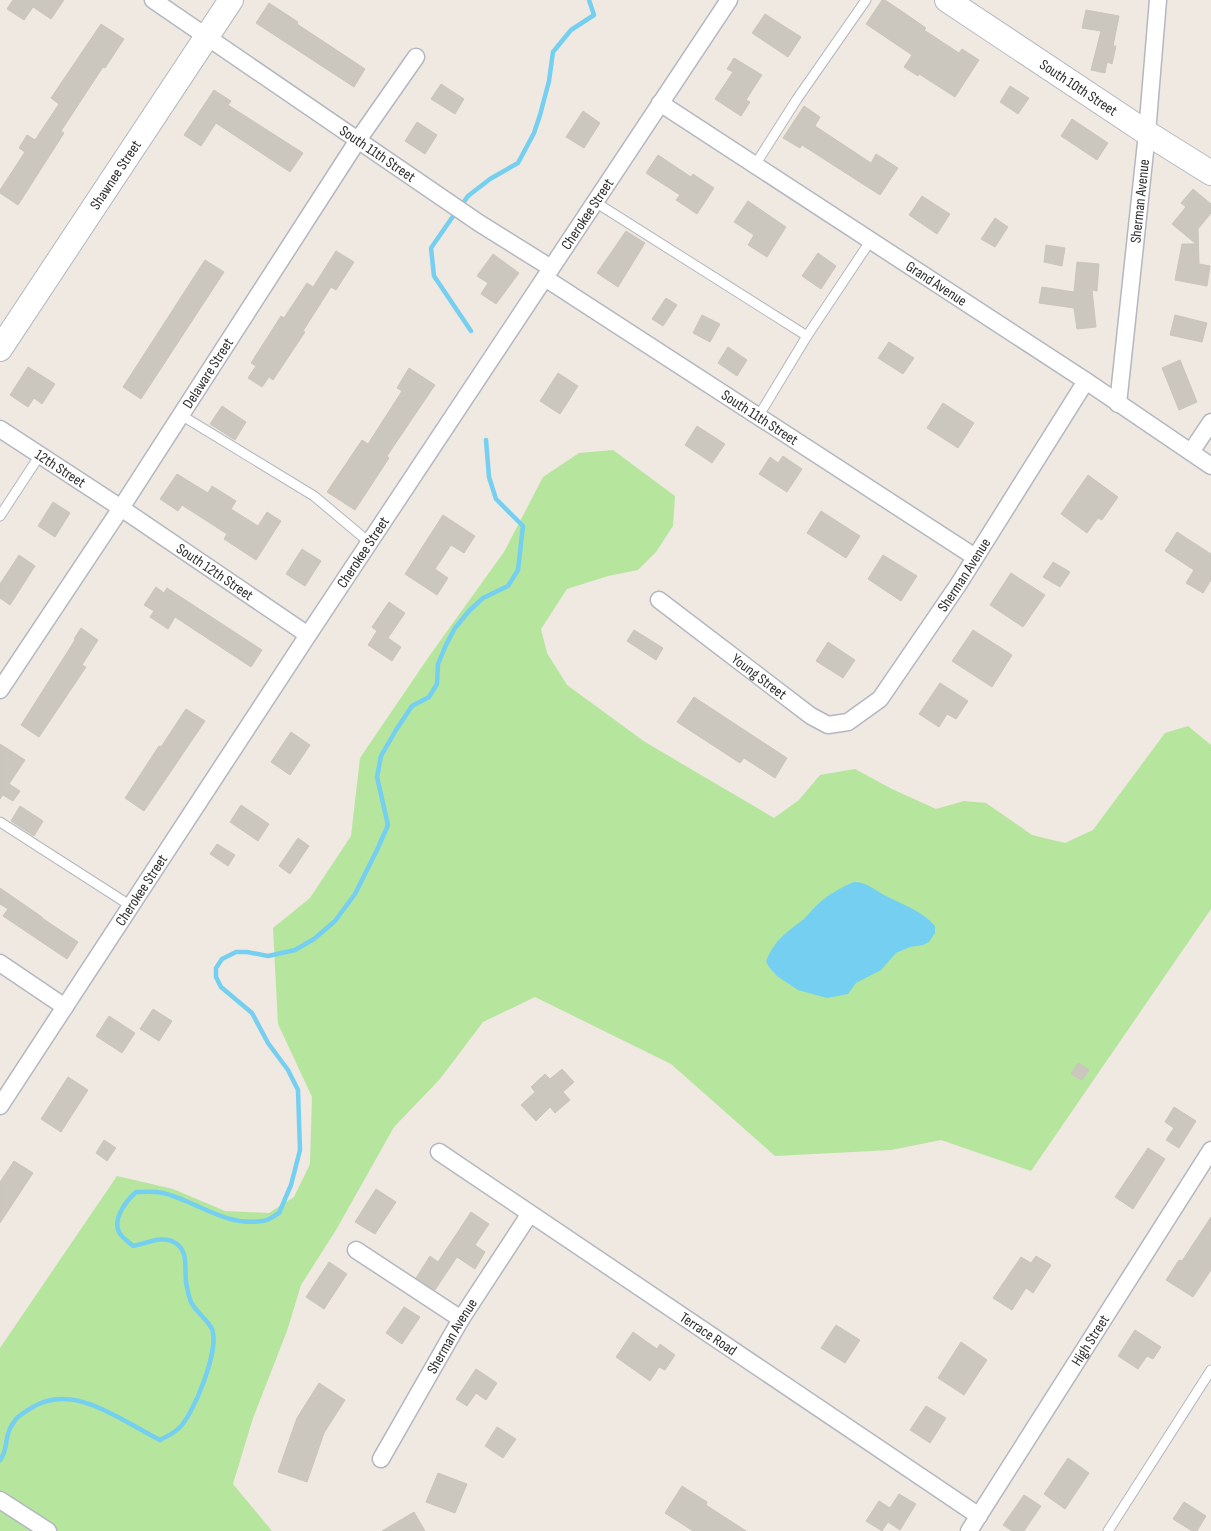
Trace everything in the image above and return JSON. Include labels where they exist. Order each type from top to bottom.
[{"type":"street","name":"South 11th Street","points":[[153,0],[758,417],[975,557]]},
{"type":"street","name":"Shawnee Street","points":[[0,349],[231,0]]},
{"type":"street","name":"Cherokee Street","points":[[0,1106],[308,635],[729,0]]},
{"type":"street","name":"South 10th Street","points":[[947,0],[1147,133],[1211,173]]},
{"type":"street","name":"Sherman Avenue","points":[[1118,404],[1147,133],[1158,0]]},
{"type":"street","name":"Delaware Street","points":[[0,690],[121,508],[358,140],[416,57]]},
{"type":"street","name":"Grand Avenue","points":[[660,103],[1086,381],[1211,466]]},
{"type":"street","name":"Sherman Avenue","points":[[865,710],[880,699],[904,666],[1086,381]]},
{"type":"street","points":[[1192,452],[1211,422]]},
{"type":"street","name":"12th Street","points":[[0,429],[121,508]]},
{"type":"street","name":"South 12th Street","points":[[121,508],[308,635]]},
{"type":"street","name":"Young Street","points":[[659,600],[811,716],[828,725],[848,722],[865,710]]},
{"type":"street","points":[[0,963],[65,1006]]},
{"type":"street","name":"High Street","points":[[969,1531],[1211,1150]]},
{"type":"street","name":"Terrace Road","points":[[439,1152],[979,1516]]},
{"type":"street","name":"Sherman Avenue","points":[[381,1459],[461,1319],[530,1215]]},
{"type":"street","points":[[356,1250],[461,1319]]},
{"type":"street","points":[[0,1500],[48,1531]]},
{"type":"lane","points":[[755,165],[866,0]]},
{"type":"lane","points":[[595,202],[807,336]]},
{"type":"lane","points":[[758,417],[807,336],[871,240]]},
{"type":"lane","points":[[181,415],[314,496],[370,543]]},
{"type":"lane","points":[[0,516],[40,455]]},
{"type":"lane","points":[[0,822],[131,906]]},
{"type":"lane","points":[[1108,1531],[1211,1370]]},
{"type":"green space","points":[[613,450],[675,496],[673,526],[656,552],[638,570],[608,576],[567,589],[541,629],[547,653],[567,685],[645,742],[774,818],[799,800],[820,775],[855,769],[892,789],[936,809],[964,801],[986,803],[1032,835],[1065,843],[1093,830],[1165,733],[1188,726],[1211,745],[1211,909],[1031,1171],[941,1140],[891,1150],[775,1156],[671,1064],[535,997],[483,1022],[440,1079],[394,1127],[336,1230],[301,1285],[287,1331],[253,1418],[233,1484],[272,1531],[0,1531],[0,1348],[117,1176],[173,1189],[225,1211],[269,1213],[294,1197],[310,1164],[312,1097],[278,1024],[273,928],[310,898],[351,836],[360,758],[430,655],[504,552],[543,477],[579,453]]},
{"type":"water","points":[[854,882],[866,885],[919,912],[935,926],[935,933],[929,942],[896,953],[881,970],[856,983],[848,994],[827,998],[798,990],[777,976],[769,967],[766,961],[770,953],[782,937],[804,919],[819,903]]},
{"type":"building","points":[[13,0],[64,0],[51,19],[33,7],[24,20],[7,9]]},
{"type":"building","points":[[882,0],[900,10],[926,28],[924,30],[959,53],[962,49],[979,60],[955,97],[919,74],[918,76],[904,67],[912,55],[866,24]]},
{"type":"building","points":[[269,3],[365,69],[354,87],[256,23]]},
{"type":"building","points":[[1086,10],[1119,16],[1113,46],[1116,46],[1112,64],[1107,62],[1105,73],[1091,70],[1101,31],[1082,28]]},
{"type":"building","points":[[765,14],[801,37],[788,57],[752,33]]},
{"type":"building","points":[[101,24],[124,39],[105,68],[103,67],[61,131],[64,133],[18,205],[0,193],[0,190],[25,152],[19,148],[27,135],[35,140],[59,104],[51,98]]},
{"type":"building","points":[[734,58],[762,75],[746,100],[750,102],[741,116],[715,99],[733,72],[727,69]]},
{"type":"building","points":[[441,84],[464,99],[455,114],[431,99]]},
{"type":"building","points":[[1010,86],[1029,98],[1018,114],[1000,102]]},
{"type":"building","points":[[214,90],[231,101],[228,105],[303,153],[290,172],[216,123],[201,146],[184,135]]},
{"type":"building","points":[[804,106],[820,117],[815,126],[871,163],[876,154],[898,168],[880,195],[802,145],[800,148],[783,138]]},
{"type":"building","points":[[583,111],[600,123],[584,148],[566,137]]},
{"type":"building","points":[[1072,119],[1108,143],[1097,160],[1061,136]]},
{"type":"building","points":[[417,122],[437,135],[425,154],[405,141]]},
{"type":"building","points":[[658,155],[691,177],[693,174],[714,188],[697,214],[676,200],[680,195],[646,173]]},
{"type":"building","points":[[1193,189],[1211,204],[1211,213],[1198,229],[1199,264],[1210,266],[1207,286],[1175,280],[1182,244],[1196,244],[1172,224],[1186,207],[1181,203]]},
{"type":"building","points":[[922,196],[950,214],[937,234],[909,215]]},
{"type":"building","points":[[748,201],[786,227],[767,257],[748,245],[754,235],[734,222]]},
{"type":"building","points":[[995,218],[1008,227],[995,247],[981,239]]},
{"type":"building","points":[[626,231],[645,243],[618,287],[597,273]]},
{"type":"building","points":[[1046,245],[1065,248],[1062,266],[1044,262]]},
{"type":"building","points":[[336,251],[354,262],[336,290],[331,287],[303,331],[305,332],[273,380],[269,377],[262,387],[248,378],[256,366],[251,363],[281,316],[284,318],[307,283],[313,287]]},
{"type":"building","points":[[818,253],[836,266],[821,289],[802,276]]},
{"type":"building","points":[[493,254],[519,273],[496,304],[481,294],[488,283],[477,276]]},
{"type":"building","points":[[205,260],[224,272],[141,399],[123,387]]},
{"type":"building","points":[[1077,262],[1099,264],[1097,291],[1092,290],[1096,327],[1077,329],[1074,308],[1039,303],[1042,287],[1074,292]]},
{"type":"building","points":[[666,298],[677,305],[663,326],[652,319]]},
{"type":"building","points":[[702,315],[720,324],[710,342],[693,333]]},
{"type":"building","points":[[1175,315],[1207,323],[1202,342],[1170,335]]},
{"type":"building","points":[[889,342],[914,358],[903,374],[878,358]]},
{"type":"building","points":[[728,347],[747,360],[737,376],[718,363]]},
{"type":"building","points":[[1180,360],[1197,402],[1179,410],[1162,368]]},
{"type":"building","points":[[28,367],[55,384],[42,404],[34,398],[28,407],[10,395]]},
{"type":"building","points":[[409,368],[435,385],[387,456],[389,458],[355,510],[327,492],[362,440],[368,444],[402,391],[397,388]]},
{"type":"building","points":[[558,373],[578,386],[560,414],[540,401]]},
{"type":"building","points":[[943,403],[974,423],[958,448],[927,428]]},
{"type":"building","points":[[222,406],[246,422],[235,440],[210,424]]},
{"type":"building","points":[[697,426],[725,444],[712,463],[685,445]]},
{"type":"building","points":[[783,456],[802,469],[787,492],[759,474],[770,457],[778,463]]},
{"type":"building","points":[[177,474],[208,493],[212,486],[236,501],[231,509],[258,526],[267,512],[281,521],[256,560],[224,539],[227,534],[182,505],[178,511],[160,499]]},
{"type":"building","points":[[1088,475],[1118,497],[1102,520],[1098,518],[1087,533],[1061,514]]},
{"type":"building","points":[[53,502],[70,513],[55,537],[38,526]]},
{"type":"building","points":[[821,511],[860,536],[846,558],[807,533]]},
{"type":"building","points":[[443,515],[475,536],[464,553],[451,545],[435,569],[448,578],[437,595],[405,574]]},
{"type":"building","points":[[1177,532],[1211,554],[1211,580],[1203,593],[1186,583],[1194,570],[1165,551]]},
{"type":"building","points":[[302,549],[321,561],[305,586],[286,574]]},
{"type":"building","points":[[19,555],[35,566],[10,605],[0,598],[0,584]]},
{"type":"building","points":[[883,555],[917,576],[901,601],[868,579]]},
{"type":"building","points":[[1053,562],[1070,572],[1060,587],[1043,577]]},
{"type":"building","points":[[1011,573],[1045,595],[1023,627],[990,605]]},
{"type":"building","points":[[156,587],[164,593],[167,588],[262,650],[251,667],[175,617],[168,629],[150,617],[154,611],[144,605]]},
{"type":"building","points":[[389,602],[405,613],[388,638],[401,647],[392,661],[368,645],[377,631],[372,627]]},
{"type":"building","points":[[81,628],[98,640],[82,665],[86,667],[39,737],[21,725]]},
{"type":"building","points":[[634,630],[663,648],[656,660],[627,641]]},
{"type":"building","points":[[973,630],[1012,655],[992,687],[952,661]]},
{"type":"building","points":[[828,642],[855,660],[843,678],[816,661]]},
{"type":"building","points":[[940,683],[968,701],[956,719],[947,714],[939,727],[919,714]]},
{"type":"building","points":[[694,697],[787,758],[775,778],[744,758],[740,763],[677,722]]},
{"type":"building","points":[[186,709],[205,721],[144,811],[125,798]]},
{"type":"building","points":[[291,732],[310,745],[290,775],[271,762]]},
{"type":"building","points":[[0,744],[25,760],[9,784],[20,791],[13,801],[3,795],[0,799]]},
{"type":"building","points":[[241,805],[269,824],[258,841],[230,822]]},
{"type":"building","points":[[20,806],[43,821],[34,836],[11,821]]},
{"type":"building","points":[[298,838],[309,846],[290,874],[279,866]]},
{"type":"building","points":[[217,844],[235,855],[228,866],[210,854]]},
{"type":"building","points":[[0,888],[78,942],[67,959],[3,916],[8,909],[0,904]]},
{"type":"building","points":[[153,1009],[172,1021],[159,1041],[140,1029]]},
{"type":"building","points":[[109,1016],[135,1033],[122,1053],[96,1036]]},
{"type":"building","points":[[1078,1063],[1089,1070],[1082,1080],[1071,1074]]},
{"type":"building","points":[[562,1069],[574,1082],[563,1092],[570,1100],[555,1113],[550,1107],[536,1121],[521,1105],[535,1092],[531,1087],[545,1074],[550,1079]]},
{"type":"building","points":[[68,1077],[88,1090],[61,1132],[41,1119]]},
{"type":"building","points":[[1174,1107],[1196,1121],[1179,1148],[1166,1140],[1174,1128],[1165,1122]]},
{"type":"building","points":[[104,1140],[116,1148],[107,1161],[96,1153]]},
{"type":"building","points":[[1148,1148],[1165,1159],[1133,1209],[1115,1197]]},
{"type":"building","points":[[14,1161],[33,1173],[0,1223],[0,1182]]},
{"type":"building","points":[[376,1189],[396,1202],[375,1234],[355,1222]]},
{"type":"building","points":[[471,1212],[489,1224],[475,1245],[485,1252],[475,1269],[457,1257],[435,1290],[416,1278],[430,1256],[438,1262]]},
{"type":"building","points":[[1211,1217],[1211,1270],[1193,1297],[1166,1280],[1179,1260],[1182,1261]]},
{"type":"building","points":[[1036,1256],[1051,1265],[1033,1293],[1026,1288],[1012,1310],[993,1298],[1021,1257],[1031,1263]]},
{"type":"building","points":[[329,1262],[347,1274],[324,1309],[306,1297]]},
{"type":"building","points":[[404,1307],[420,1317],[402,1344],[386,1333]]},
{"type":"building","points":[[836,1325],[860,1340],[845,1363],[821,1348]]},
{"type":"building","points":[[1135,1330],[1161,1347],[1153,1359],[1147,1356],[1138,1369],[1118,1356]]},
{"type":"building","points":[[633,1332],[657,1349],[660,1344],[675,1355],[665,1370],[659,1367],[650,1381],[616,1357]]},
{"type":"building","points":[[961,1342],[987,1360],[964,1395],[938,1378]]},
{"type":"building","points":[[476,1369],[497,1383],[486,1400],[476,1393],[467,1406],[456,1399]]},
{"type":"building","points":[[319,1383],[345,1400],[324,1433],[307,1482],[278,1472],[297,1418]]},
{"type":"building","points":[[926,1406],[946,1418],[930,1443],[910,1430]]},
{"type":"building","points":[[497,1427],[516,1439],[503,1458],[485,1446]]},
{"type":"building","points":[[1068,1458],[1089,1473],[1065,1509],[1044,1494]]},
{"type":"building","points":[[438,1473],[467,1484],[455,1513],[426,1502]]},
{"type":"building","points":[[682,1486],[707,1502],[706,1505],[746,1531],[693,1531],[665,1513]]},
{"type":"building","points":[[899,1494],[916,1504],[900,1530],[888,1522],[882,1531],[866,1521],[879,1501],[890,1508]]},
{"type":"building","points":[[1024,1495],[1041,1506],[1024,1531],[1012,1531],[1003,1525]]},
{"type":"building","points":[[1184,1502],[1206,1516],[1197,1531],[1192,1531],[1173,1519]]},
{"type":"building","points":[[414,1512],[425,1531],[382,1531]]},
{"type":"waterway","points":[[461,206],[468,196],[490,179],[518,163],[534,133],[540,115],[549,81],[553,52],[571,30],[594,15],[589,0]]},
{"type":"waterway","points":[[456,212],[431,248],[434,276],[471,331]]},
{"type":"waterway","points":[[0,1460],[4,1454],[12,1424],[17,1418],[33,1407],[49,1401],[65,1399],[98,1407],[160,1440],[179,1428],[192,1409],[209,1365],[213,1338],[210,1325],[190,1300],[186,1282],[185,1258],[181,1248],[172,1241],[161,1239],[133,1246],[118,1230],[118,1218],[124,1206],[136,1192],[163,1193],[224,1217],[249,1222],[264,1221],[279,1213],[291,1185],[300,1150],[298,1090],[288,1070],[268,1043],[252,1013],[221,987],[216,977],[216,968],[222,959],[236,952],[268,956],[295,950],[314,939],[335,921],[355,894],[388,825],[377,777],[381,756],[412,706],[429,697],[437,684],[438,664],[455,628],[483,598],[508,586],[518,570],[523,526],[496,499],[489,477],[486,440]]}]
